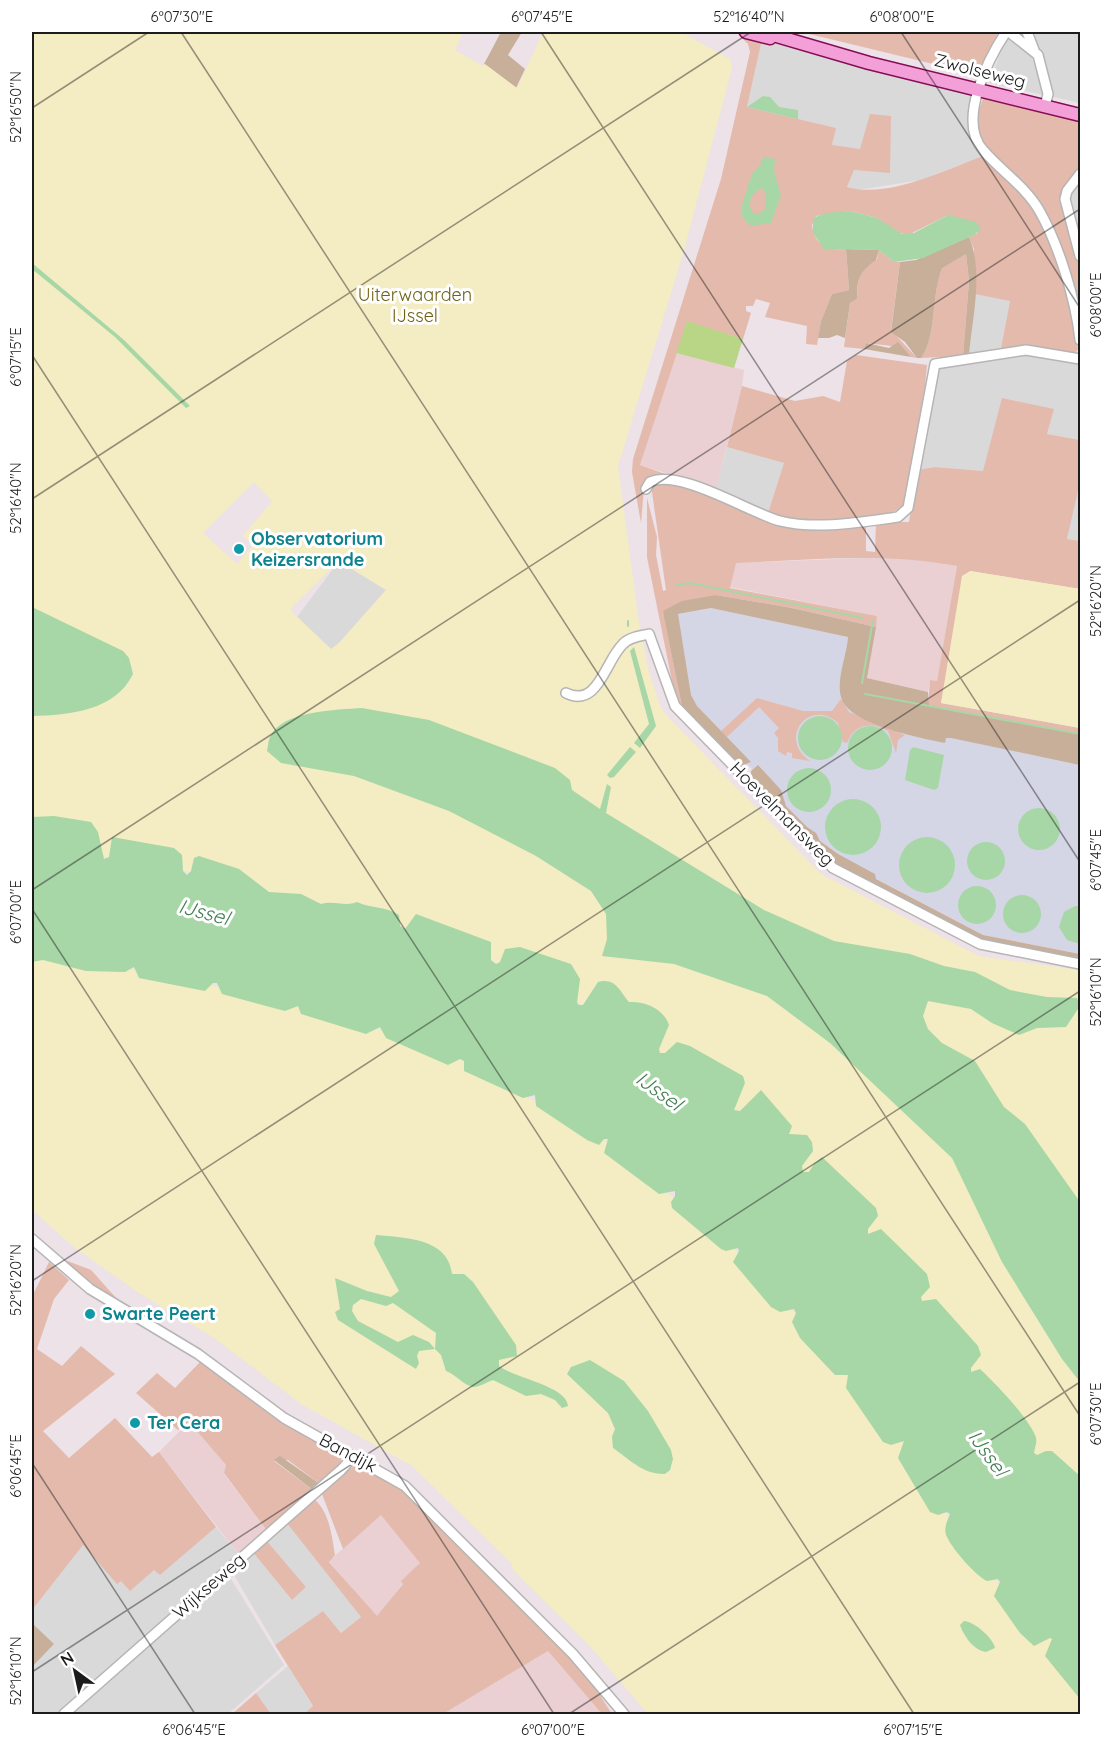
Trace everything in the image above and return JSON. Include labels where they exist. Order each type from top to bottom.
[{"type":"main road","name":"Zwolseweg","points":[[746,32],[1080,115]]},
{"type":"main road","name":"Zwolseweg","points":[[763,32],[801,44]]},
{"type":"street","points":[[1035,52],[1008,32],[994,50],[977,89],[973,128],[984,152],[1025,190],[1039,209],[1061,264],[1079,324],[1080,340]]},
{"type":"street","points":[[1027,32],[1038,56],[1048,94],[1045,106]]},
{"type":"street","points":[[1080,174],[1067,190],[1065,199],[1080,256]]},
{"type":"street","points":[[646,489],[650,482],[663,479],[719,493],[763,515],[793,524],[869,521],[898,517],[908,508],[935,364],[1026,350],[1080,359]]},
{"type":"street","name":"Hoevelmansweg","points":[[566,693],[577,697],[589,694],[623,643],[649,634],[675,706],[834,868],[980,944],[1080,964]]},
{"type":"street","name":"Bandijk","points":[[32,1239],[90,1289],[198,1354],[284,1418],[354,1455],[405,1486],[573,1654],[624,1714]]},
{"type":"street","name":"Wijkseweg","points":[[64,1714],[341,1470],[354,1455]]},
{"type":"shaded area","points":[[501,32],[522,32],[508,55],[525,69],[516,88],[484,64]]},
{"type":"shaded area","points":[[736,32],[762,39],[747,107],[836,128],[832,145],[860,149],[870,114],[891,116],[890,173],[854,170],[847,187],[863,190],[898,186],[983,156],[1003,172],[1032,204],[1049,234],[1068,295],[1078,349],[1075,354],[1001,348],[1010,301],[975,294],[974,249],[969,237],[978,233],[948,215],[908,235],[896,232],[877,218],[850,211],[816,216],[812,225],[815,237],[827,247],[846,249],[849,290],[832,294],[821,321],[817,345],[806,344],[807,326],[765,317],[770,303],[756,299],[753,306],[746,306],[746,311],[751,313],[743,339],[687,322],[640,465],[668,475],[654,478],[644,488],[641,523],[632,472],[633,459],[721,179],[750,52],[748,44]]},
{"type":"shaded area","points":[[801,32],[998,32],[978,80],[958,70]]},
{"type":"shaded area","points":[[1029,32],[1080,32],[1080,103],[1054,97]]},
{"type":"shaded area","points":[[1007,36],[1032,57],[1043,95],[989,83]]},
{"type":"shaded area","points":[[762,39],[974,93],[983,156],[921,180],[858,190],[847,187],[854,170],[890,172],[860,149],[832,146],[835,128],[747,107]]},
{"type":"shaded area","points":[[984,96],[1080,118],[1080,169],[1063,190],[1063,196],[1080,263],[1080,324],[1042,214],[981,144],[977,116]]},
{"type":"shaded area","points":[[1080,180],[1080,239],[1069,197]]},
{"type":"shaded area","points":[[969,237],[976,265],[976,280],[969,355],[963,356],[969,281],[966,254],[942,268],[926,349],[921,358],[917,358],[905,342],[891,332],[900,262],[916,260]]},
{"type":"shaded area","points":[[846,249],[879,250],[876,260],[863,272],[859,280],[857,299],[850,303],[845,338],[837,335],[818,338],[821,321],[832,294],[849,290]]},
{"type":"shaded area","points":[[879,250],[894,262],[900,262],[891,330],[917,358],[911,357],[902,349],[891,346],[866,343],[864,349],[844,347],[850,303],[857,299],[861,275],[877,259]]},
{"type":"shaded area","points":[[966,254],[969,281],[963,356],[921,358],[926,349],[932,326],[936,290],[942,267]]},
{"type":"shaded area","points":[[975,294],[1010,300],[1001,348],[969,355]]},
{"type":"shaded area","points":[[687,321],[743,339],[734,368],[676,353]]},
{"type":"shaded area","points":[[898,342],[911,357],[864,349],[866,343],[889,348]]},
{"type":"shaded area","points":[[1024,352],[1080,362],[1080,440],[1047,434],[1054,409],[983,471],[935,467],[917,470],[939,365],[972,363],[1003,354]]},
{"type":"shaded area","points":[[676,353],[744,370],[716,489],[640,465]]},
{"type":"shaded area","points":[[856,355],[927,365],[923,407],[904,505],[886,514],[838,520],[795,521],[768,513],[784,463],[727,447],[742,386],[795,401],[823,396],[840,402],[847,361]]},
{"type":"shaded area","points":[[1002,398],[1054,409],[1047,434],[1080,440],[1079,486],[1067,539],[1080,541],[1080,589],[970,571],[941,703],[1080,728],[1080,734],[928,705],[930,680],[937,681],[957,566],[874,558],[736,563],[730,588],[877,616],[876,627],[792,608],[716,595],[663,611],[682,706],[740,765],[749,766],[738,768],[676,701],[647,557],[647,498],[657,537],[656,555],[663,591],[666,590],[651,485],[659,481],[694,489],[770,520],[866,525],[866,551],[875,552],[876,522],[909,522],[917,470],[935,467],[983,471]]},
{"type":"shaded area","points":[[727,447],[784,463],[768,513],[716,489]]},
{"type":"shaded area","points":[[1080,471],[1080,541],[1067,539]]},
{"type":"shaded area","points":[[866,558],[927,560],[957,566],[937,681],[930,680],[928,692],[867,678],[877,616],[730,587],[735,563]]},
{"type":"shaded area","points":[[339,561],[386,590],[339,643],[330,650],[294,621]]},
{"type":"shaded area","points":[[716,595],[792,608],[876,627],[867,678],[928,692],[929,705],[1080,734],[1080,765],[951,738],[946,738],[945,743],[919,738],[886,728],[856,715],[846,707],[840,690],[848,637],[711,608],[678,614],[691,695],[697,706],[751,762],[740,766],[682,706],[663,611],[682,601]]},
{"type":"shaded area","points":[[711,608],[849,637],[841,699],[1080,758],[1080,954],[983,935],[825,852],[748,765],[740,766],[682,706],[664,617]]},
{"type":"shaded area","points":[[757,698],[803,711],[832,711],[841,699],[849,712],[905,735],[898,740],[896,753],[888,731],[875,726],[859,728],[847,743],[843,742],[838,723],[827,716],[817,715],[808,718],[797,732],[796,742],[801,752],[810,761],[792,758],[792,753],[787,752],[786,756],[778,751],[778,738],[774,733],[779,728],[759,707],[727,737],[721,731]]},
{"type":"shaded area","points":[[758,765],[781,790],[786,806],[816,833],[820,841],[838,854],[875,874],[876,879],[983,935],[1080,954],[1080,962],[992,946],[837,867],[750,780],[751,771]]},
{"type":"shaded area","points":[[52,1255],[91,1270],[126,1309],[115,1303]]},
{"type":"shaded area","points":[[49,1262],[69,1280],[54,1299],[37,1349],[62,1366],[81,1346],[115,1374],[43,1431],[69,1458],[115,1418],[152,1457],[159,1452],[216,1527],[160,1575],[154,1570],[130,1591],[121,1581],[117,1584],[83,1545],[32,1610],[32,1297]]},
{"type":"shaded area","points":[[200,1362],[274,1418],[341,1455],[341,1465],[320,1484],[288,1460],[274,1461],[313,1490],[268,1532],[224,1473],[226,1465],[189,1422],[178,1430],[136,1393],[157,1373],[175,1388]]},
{"type":"shaded area","points":[[189,1422],[226,1465],[224,1474],[268,1532],[239,1555],[159,1452]]},
{"type":"shaded area","points":[[280,1456],[320,1484],[313,1490],[274,1460]]},
{"type":"shaded area","points":[[357,1464],[365,1465],[407,1492],[585,1672],[612,1714],[602,1714],[548,1651],[443,1714],[304,1714],[313,1706],[275,1645],[323,1611],[341,1633],[361,1617],[286,1522],[310,1500],[315,1500],[320,1505],[327,1519],[335,1555],[329,1562],[377,1616],[403,1584],[401,1581],[420,1563],[381,1515],[343,1549],[322,1494],[325,1487]]},
{"type":"shaded area","points":[[381,1515],[421,1563],[401,1581],[403,1583],[377,1617],[329,1561]]},
{"type":"shaded area","points":[[105,1516],[160,1575],[216,1527],[239,1555],[59,1714],[32,1714],[32,1667],[54,1644],[32,1623],[32,1610]]},
{"type":"shaded area","points":[[286,1522],[361,1617],[341,1633],[323,1611],[275,1645],[231,1570],[252,1551],[292,1600],[306,1587],[266,1540]]},
{"type":"shaded area","points":[[266,1540],[306,1587],[292,1600],[252,1551]]},
{"type":"shaded area","points":[[228,1574],[284,1665],[228,1714],[70,1714]]},
{"type":"shaded area","points":[[32,1623],[54,1644],[32,1667]]},
{"type":"shaded area","points":[[548,1651],[602,1714],[443,1714]]},
{"type":"shaded area","points":[[288,1666],[313,1707],[304,1714],[271,1714],[256,1693]]},
{"type":"shaded area","points":[[256,1693],[271,1714],[232,1714]]},
{"type":"green space","name":"Uiterwaarden IJssel","points":[[32,32],[463,32],[455,50],[483,66],[485,64],[517,88],[543,32],[681,32],[730,59],[732,68],[683,254],[618,466],[639,623],[649,672],[660,706],[668,717],[821,874],[979,956],[1080,970],[1080,1512],[1033,1453],[871,1235],[801,1171],[660,1053],[578,1002],[493,962],[401,926],[186,871],[32,845]],"holes":[[[254,482],[272,501],[243,536],[253,545],[237,564],[203,533]],[[339,561],[386,590],[331,649],[291,611],[293,606]]]},
{"type":"green space","points":[[970,571],[1080,589],[1080,728],[941,703],[962,576]]},
{"type":"green space","points":[[32,958],[130,969],[214,986],[297,1004],[375,1028],[459,1059],[606,1141],[735,1250],[792,1310],[903,1443],[947,1515],[996,1581],[1080,1663],[1080,1714],[648,1714],[588,1644],[513,1570],[512,1564],[412,1466],[301,1404],[214,1338],[139,1293],[75,1248],[32,1210]]},
{"type":"water","points":[[763,96],[770,97],[779,107],[798,110],[798,119],[747,107]]},
{"type":"water","points":[[763,157],[775,159],[774,171],[781,195],[771,223],[750,226],[742,216],[742,205],[752,174],[761,164]],"holes":[[[761,188],[765,192],[766,208],[760,213],[753,213],[750,206],[753,195]]]},
{"type":"water","points":[[850,211],[877,218],[902,234],[914,233],[948,215],[976,222],[981,229],[974,235],[923,258],[894,262],[879,250],[824,249],[813,233],[813,218],[826,213]]},
{"type":"water","points":[[32,263],[124,340],[190,406],[186,408],[115,337],[32,269]]},
{"type":"water","points":[[32,607],[123,651],[129,658],[133,674],[125,686],[115,696],[90,708],[61,714],[32,716]]},
{"type":"water","points":[[634,647],[656,726],[640,748],[634,743],[649,724],[630,651]]},
{"type":"water","points":[[362,708],[429,720],[555,768],[570,780],[572,790],[600,809],[607,784],[611,787],[606,813],[764,910],[834,941],[910,954],[944,966],[975,972],[1010,990],[1047,997],[1077,998],[1080,1006],[1066,1027],[1037,1028],[1019,1035],[992,1023],[971,1009],[928,1001],[923,1016],[928,1029],[942,1043],[975,1061],[1004,1107],[1025,1124],[1080,1202],[1080,1382],[1062,1359],[1002,1262],[952,1158],[830,1043],[767,996],[674,964],[602,956],[607,939],[606,914],[591,891],[536,856],[449,811],[354,776],[281,763],[267,751],[270,737],[276,728],[286,721],[311,713]]},
{"type":"water","points":[[820,716],[829,717],[836,722],[841,729],[841,747],[836,754],[829,759],[820,760],[811,759],[804,754],[799,747],[798,738],[799,729],[804,722],[811,717]]},
{"type":"water","points":[[870,726],[879,727],[886,732],[891,739],[891,757],[886,764],[879,769],[870,770],[861,769],[854,764],[849,757],[848,748],[849,739],[854,732],[861,727]]},
{"type":"water","points":[[630,747],[636,752],[614,777],[610,778],[607,775]]},
{"type":"water","points":[[913,747],[944,755],[938,788],[934,790],[905,780],[910,750]]},
{"type":"water","points":[[809,768],[818,769],[825,774],[830,781],[830,799],[825,806],[818,811],[809,812],[800,811],[793,806],[788,799],[787,790],[788,781],[793,774],[800,769]]},
{"type":"water","points":[[847,799],[859,799],[873,807],[881,821],[879,838],[873,847],[859,855],[847,855],[830,843],[825,833],[825,821],[837,804]]},
{"type":"water","points":[[1039,808],[1047,809],[1054,814],[1059,821],[1059,837],[1054,844],[1047,849],[1039,850],[1031,849],[1024,844],[1019,837],[1018,829],[1019,821],[1024,814],[1031,809]]},
{"type":"water","name":"IJssel","points":[[54,816],[91,822],[98,832],[104,859],[109,857],[112,837],[174,848],[182,855],[183,871],[187,875],[191,871],[194,858],[199,856],[239,869],[269,892],[301,894],[321,904],[357,902],[389,910],[399,915],[400,926],[405,929],[416,914],[491,942],[491,960],[496,964],[500,962],[505,949],[520,947],[571,964],[580,979],[577,1003],[579,1005],[583,1005],[598,982],[613,983],[629,1002],[653,1007],[666,1019],[669,1025],[659,1049],[660,1053],[665,1053],[677,1042],[690,1046],[743,1076],[745,1083],[734,1110],[740,1111],[761,1090],[792,1126],[789,1134],[807,1135],[812,1142],[813,1151],[802,1166],[803,1172],[809,1172],[822,1157],[876,1208],[878,1216],[868,1229],[868,1234],[881,1229],[927,1274],[930,1287],[921,1297],[922,1301],[936,1299],[978,1346],[981,1355],[971,1368],[971,1372],[980,1369],[1018,1409],[1036,1437],[1034,1453],[1037,1455],[1052,1451],[1080,1476],[1080,1699],[1045,1656],[1052,1639],[1034,1646],[1020,1633],[994,1596],[1000,1582],[998,1579],[987,1581],[982,1578],[954,1549],[945,1531],[950,1514],[947,1512],[938,1515],[930,1512],[898,1458],[904,1441],[891,1445],[883,1442],[846,1388],[848,1375],[835,1375],[800,1338],[792,1322],[796,1313],[794,1309],[780,1312],[771,1307],[733,1262],[739,1251],[738,1248],[726,1251],[721,1249],[672,1208],[671,1202],[675,1191],[659,1194],[604,1153],[608,1139],[604,1139],[599,1145],[587,1140],[536,1106],[535,1095],[523,1098],[464,1071],[464,1061],[460,1059],[448,1065],[386,1038],[380,1027],[366,1034],[301,1014],[298,1006],[285,1011],[222,994],[217,983],[213,983],[205,991],[139,978],[134,967],[125,972],[86,971],[43,960],[32,962],[32,817]]},
{"type":"water","points":[[927,837],[938,839],[947,845],[953,854],[955,865],[953,876],[947,885],[938,891],[927,893],[916,891],[907,885],[901,876],[899,865],[901,854],[907,845],[916,839]]},
{"type":"water","points":[[986,842],[1000,847],[1005,861],[1000,875],[986,880],[972,875],[967,861],[972,847]]},
{"type":"water","points":[[977,886],[991,891],[996,905],[991,919],[977,924],[963,919],[958,905],[963,891]]},
{"type":"water","points":[[1022,895],[1036,900],[1041,914],[1036,928],[1022,933],[1008,928],[1003,914],[1008,900]]},
{"type":"water","points":[[1080,906],[1080,944],[1067,940],[1059,927],[1064,912]]},
{"type":"water","points":[[376,1235],[400,1237],[424,1242],[443,1253],[449,1262],[452,1274],[464,1274],[473,1282],[516,1345],[517,1356],[499,1360],[499,1366],[559,1393],[568,1406],[562,1408],[555,1400],[541,1394],[526,1396],[493,1380],[472,1387],[446,1371],[441,1355],[435,1349],[419,1351],[417,1356],[419,1363],[416,1369],[338,1320],[335,1312],[340,1309],[335,1278],[367,1291],[391,1297],[399,1291],[374,1244]],"holes":[[[361,1299],[386,1306],[393,1303],[436,1333],[435,1349],[429,1342],[413,1335],[398,1342],[358,1321],[352,1311],[353,1305]]]},
{"type":"water","points":[[590,1360],[624,1381],[648,1411],[671,1450],[673,1459],[670,1470],[665,1474],[657,1474],[644,1469],[613,1448],[612,1437],[615,1429],[608,1413],[567,1374],[571,1367]]},
{"type":"water","points":[[964,1621],[983,1631],[995,1648],[986,1652],[973,1645],[960,1625]]},
{"type":"waterway","points":[[677,585],[690,583],[863,618]]},
{"type":"waterway","points":[[862,683],[873,620]]},
{"type":"waterway","points":[[628,621],[628,626]]},
{"type":"waterway","points":[[865,694],[1080,734]]},
{"type":"place","name":"Observatorium Keizersrande","points":[[239,549]]},
{"type":"place","name":"Swarte Peert","points":[[90,1314]]},
{"type":"place","name":"Ter Cera","points":[[135,1423]]}]
